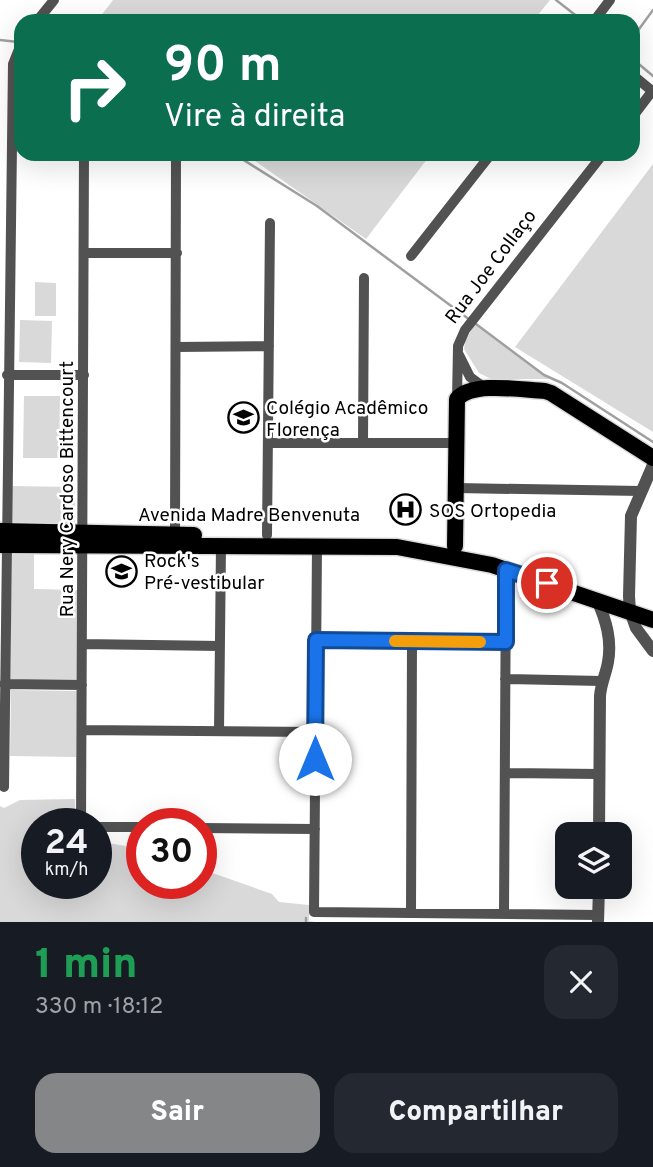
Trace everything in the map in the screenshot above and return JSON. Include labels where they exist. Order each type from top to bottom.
[{"type":"main road","points":[[457,398],[466,391],[486,389],[545,391],[653,458]]},
{"type":"main road","name":"Rua Joe Collaço","points":[[455,546],[457,398]]},
{"type":"main road","name":"Avenida Madre Benvenuta","points":[[83,539],[175,534],[383,536],[455,546],[499,567],[653,620]]},
{"type":"main road","name":"Avenida Madre Benvenuta","points":[[3,538],[397,547],[499,567]]},
{"type":"street","points":[[43,14],[54,0]]},
{"type":"street","points":[[599,14],[610,0]]},
{"type":"street","points":[[4,788],[2,636],[7,375],[4,344],[14,61]]},
{"type":"street","points":[[640,107],[653,91]]},
{"type":"street","name":"Rua Nery Cardoso Bittencourt","points":[[81,808],[84,161]]},
{"type":"street","points":[[175,534],[176,161]]},
{"type":"street","points":[[411,256],[486,161]]},
{"type":"street","name":"Rua Joe Collaço","points":[[457,398],[457,353],[471,321],[597,161]]},
{"type":"street","points":[[267,535],[270,223]]},
{"type":"street","points":[[84,253],[177,253]]},
{"type":"street","points":[[363,442],[364,278]]},
{"type":"street","points":[[176,347],[269,346]]},
{"type":"street","points":[[457,353],[470,377],[486,389]]},
{"type":"street","points":[[7,375],[84,375]]},
{"type":"street","points":[[268,443],[456,443]]},
{"type":"street","points":[[653,465],[631,516],[630,611],[636,628],[653,651]]},
{"type":"street","points":[[456,488],[641,491]]},
{"type":"street","points":[[219,731],[221,545]]},
{"type":"street","points":[[317,546],[314,912],[504,914],[598,919],[598,899]]},
{"type":"street","points":[[499,567],[506,642],[504,914]]},
{"type":"street","points":[[597,600],[607,622],[609,636],[608,664],[601,681],[599,822]]},
{"type":"street","points":[[316,640],[506,642]]},
{"type":"street","points":[[411,913],[412,641]]},
{"type":"street","points":[[82,645],[220,646]]},
{"type":"street","points":[[505,679],[601,681]]},
{"type":"street","points":[[4,684],[82,685]]},
{"type":"street","points":[[82,730],[316,732]]},
{"type":"street","points":[[505,773],[599,774]]},
{"type":"street","points":[[217,828],[315,829]]},
{"type":"shaded area","points":[[113,0],[550,0],[539,14],[102,14]]},
{"type":"shaded area","points":[[255,161],[426,161],[366,239]]},
{"type":"shaded area","points":[[653,164],[653,432],[515,347]]},
{"type":"shaded area","points":[[35,282],[56,283],[56,316],[35,316]]},
{"type":"shaded area","points":[[20,320],[52,321],[51,363],[19,362]]},
{"type":"shaded area","points":[[475,323],[549,379],[491,379],[479,373],[464,349]]},
{"type":"shaded area","points":[[24,396],[60,396],[59,458],[23,458]]},
{"type":"shaded area","points":[[11,486],[75,487],[75,527],[10,526]]},
{"type":"shaded area","points":[[12,549],[34,549],[34,589],[80,590],[79,681],[10,680]]},
{"type":"shaded area","points":[[11,690],[77,691],[76,757],[10,756]]},
{"type":"shaded area","points":[[75,799],[75,808],[21,808],[21,899],[112,899],[112,844],[126,846],[126,899],[217,899],[217,875],[272,894],[279,902],[309,905],[309,921],[315,922],[0,922],[0,806],[4,808],[20,800]]},
{"type":"waterway","points":[[556,0],[574,14]]},
{"type":"waterway","points":[[640,28],[653,10]]},
{"type":"waterway","points":[[0,40],[14,42]]},
{"type":"waterway","points":[[640,65],[653,76]]},
{"type":"waterway","points":[[245,161],[317,206],[470,320]]},
{"type":"waterway","points":[[476,324],[544,375],[562,383],[653,442]]},
{"type":"slow traffic","points":[[395,641],[480,642]]},
{"type":"place","name":"Colégio Acadêmico Florença","points":[[243,418]]},
{"type":"place","name":"SOS Ortopedia","points":[[406,510]]},
{"type":"place","name":"Rock's Pré-vestibular","points":[[121,571]]},
{"type":"route","points":[[315,759],[316,640],[506,642],[506,570],[547,583]]}]
